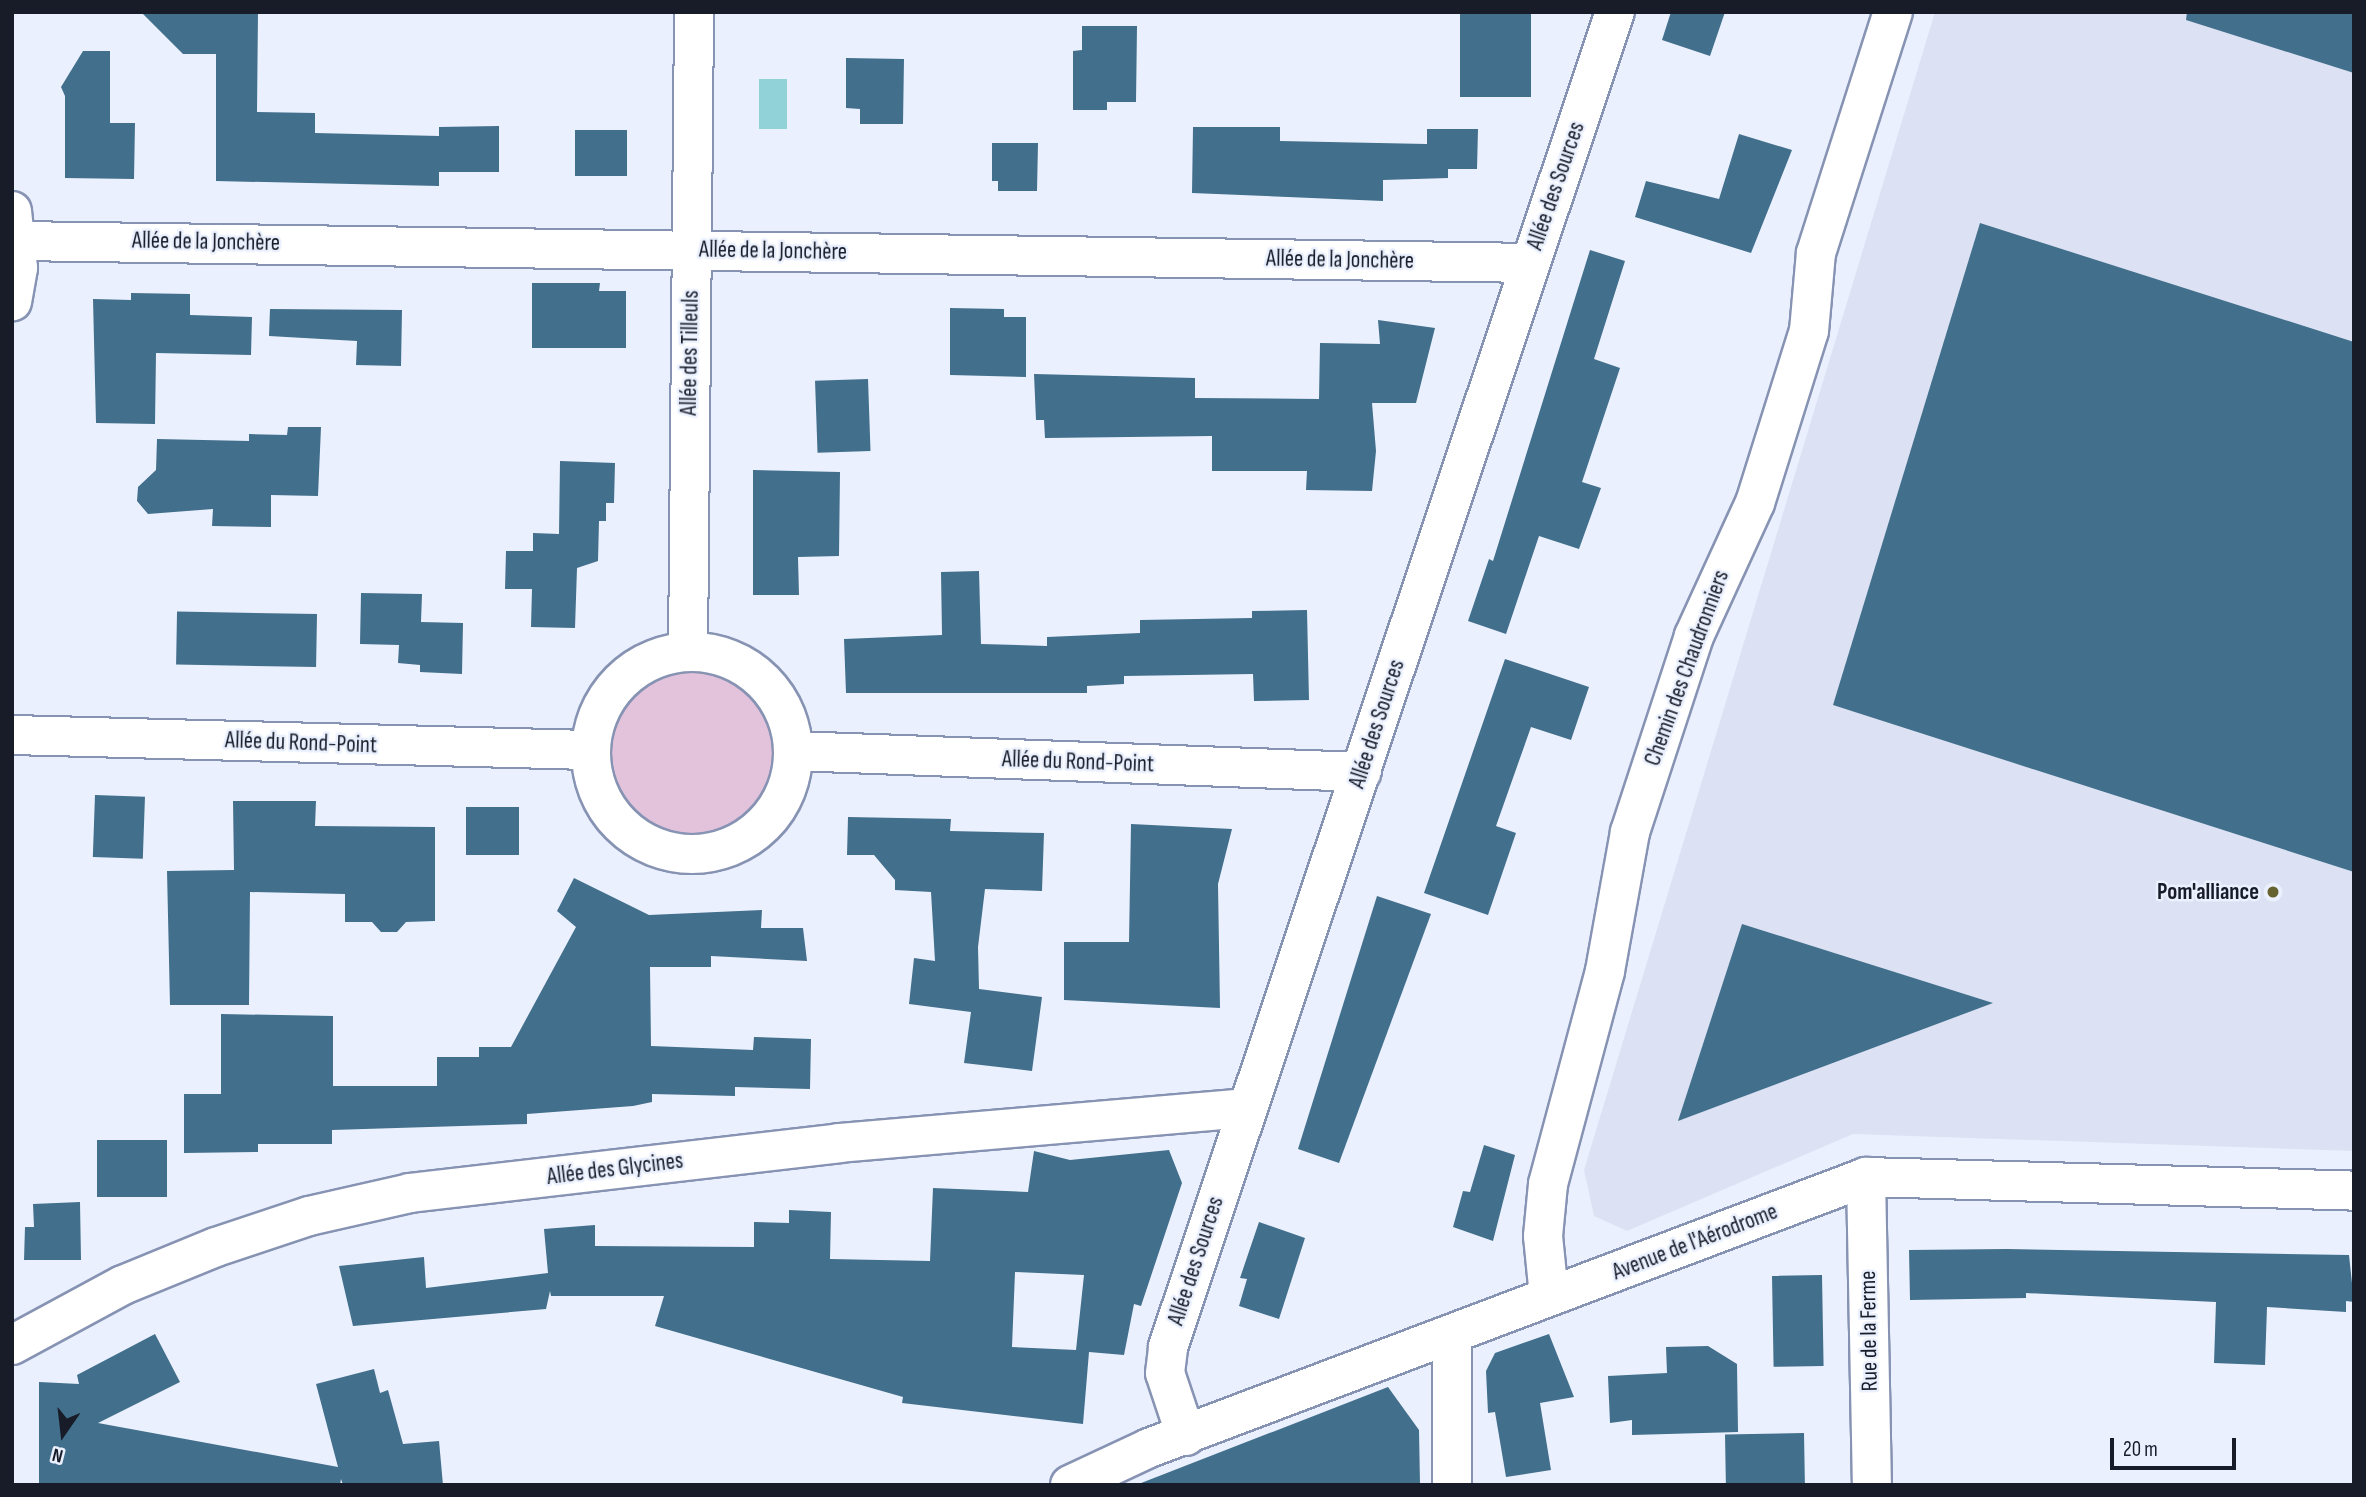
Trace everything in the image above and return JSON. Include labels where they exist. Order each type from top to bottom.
[{"type":"street","name":"Allée des Tilleuls","points":[[688,652],[694,12]]},
{"type":"street","name":"Allée des Sources","points":[[1186,1436],[1165,1373],[1168,1347],[1615,12]]},
{"type":"street","name":"Chemin des Chaudronniers","points":[[1549,1296],[1543,1236],[1548,1184],[1605,971],[1630,832],[1694,636],[1755,503],[1809,331],[1816,253],[1893,12]]},
{"type":"street","name":"Allée de la Jonchère","points":[[14,226],[691,250],[1530,263]]},
{"type":"street","points":[[12,301],[14,226]]},
{"type":"street","points":[[688,652],[720,656],[749,669],[772,691],[788,719],[794,751],[789,783],[776,812],[753,835],[724,850],[692,855],[660,850],[631,835],[609,811],[594,782],[590,750],[596,721],[624,679],[658,657],[688,652]]},
{"type":"street","name":"Allée du Rond-Point","points":[[12,735],[590,750]]},
{"type":"street","name":"Allée du Rond-Point","points":[[794,751],[1362,772]]},
{"type":"street","name":"Allée des Glycines","points":[[12,1345],[123,1285],[216,1247],[309,1216],[410,1193],[839,1143],[1246,1108]]},
{"type":"street","name":"Avenue de l'Aérodrome","points":[[1070,1485],[1186,1436],[1866,1177],[2354,1191]]},
{"type":"street","name":"Rue de la Ferme","points":[[1866,1177],[1872,1485]]},
{"type":"street","points":[[1452,1335],[1452,1485]]},
{"type":"shaded area","points":[[1935,12],[2354,12],[2354,1151],[1853,1134],[1627,1231],[1594,1216],[1584,1170]]},
{"type":"shaded area","points":[[690,667],[723,673],[750,692],[769,719],[775,752],[769,785],[750,812],[723,831],[690,837],[657,831],[630,812],[611,785],[605,752],[611,719],[630,692],[657,673]]},
{"type":"water","points":[[759,79],[787,79],[787,129],[759,129]]},
{"type":"building","points":[[141,12],[258,12],[257,112],[315,113],[315,133],[439,136],[439,127],[499,126],[499,172],[439,172],[439,186],[216,181],[216,54],[183,54]]},
{"type":"building","points":[[1460,12],[1531,12],[1531,97],[1460,97]]},
{"type":"building","points":[[1671,12],[1725,12],[1710,56],[1662,40]]},
{"type":"building","points":[[2187,12],[2354,12],[2354,73],[2186,20]]},
{"type":"building","points":[[1082,26],[1137,26],[1136,102],[1107,102],[1107,110],[1073,110],[1073,51],[1082,50]]},
{"type":"building","points":[[83,51],[110,51],[110,123],[135,123],[134,179],[65,178],[65,96],[61,87]]},
{"type":"building","points":[[846,58],[904,59],[903,124],[860,124],[860,109],[846,108]]},
{"type":"building","points":[[1193,127],[1280,127],[1280,141],[1427,144],[1427,129],[1478,129],[1477,169],[1448,169],[1448,178],[1383,180],[1383,201],[1192,193]]},
{"type":"building","points":[[575,130],[627,130],[627,176],[575,176]]},
{"type":"building","points":[[1739,134],[1792,150],[1751,253],[1635,217],[1646,181],[1719,199]]},
{"type":"building","points":[[992,143],[1038,143],[1037,191],[998,191],[998,181],[992,181]]},
{"type":"building","points":[[1980,223],[2354,342],[2354,872],[1833,705]]},
{"type":"building","points":[[1590,250],[1625,261],[1594,359],[1620,368],[1582,482],[1601,488],[1579,549],[1539,536],[1506,634],[1468,621],[1489,559],[1493,561]]},
{"type":"building","points":[[532,283],[600,283],[599,291],[626,291],[626,348],[532,348]]},
{"type":"building","points":[[131,293],[190,294],[190,315],[252,317],[251,355],[156,353],[155,424],[96,423],[93,299],[131,300]]},
{"type":"building","points":[[950,308],[1004,309],[1004,317],[1026,317],[1026,377],[950,375]]},
{"type":"building","points":[[270,309],[402,310],[401,366],[356,365],[357,341],[269,336]]},
{"type":"building","points":[[1378,320],[1435,328],[1416,403],[1372,403],[1376,451],[1372,491],[1306,490],[1307,471],[1212,471],[1212,436],[1045,438],[1044,420],[1036,420],[1034,374],[1195,378],[1195,398],[1319,399],[1320,343],[1380,344]]},
{"type":"building","points":[[868,379],[871,451],[818,453],[815,381]]},
{"type":"building","points":[[288,427],[321,427],[318,496],[271,495],[271,527],[212,526],[213,509],[148,514],[137,501],[138,487],[156,470],[157,439],[249,441],[249,434],[287,435]]},
{"type":"building","points":[[560,461],[615,463],[614,503],[606,503],[606,521],[599,521],[598,561],[577,568],[575,628],[531,627],[532,589],[505,589],[506,551],[533,551],[533,533],[559,534]]},
{"type":"building","points":[[753,470],[840,472],[839,556],[798,557],[799,595],[753,595]]},
{"type":"building","points":[[979,571],[981,644],[1047,646],[1047,637],[1140,633],[1140,620],[1252,618],[1252,611],[1307,610],[1309,700],[1254,701],[1253,674],[1124,676],[1124,684],[1087,686],[1087,693],[846,693],[844,639],[942,635],[941,572]]},
{"type":"building","points":[[361,593],[422,594],[421,622],[463,623],[462,674],[420,672],[420,665],[398,663],[399,645],[360,644]]},
{"type":"building","points":[[177,612],[317,614],[316,667],[176,665]]},
{"type":"building","points":[[1505,659],[1589,687],[1571,740],[1531,727],[1496,826],[1516,833],[1488,915],[1424,893]]},
{"type":"building","points":[[95,795],[145,797],[143,859],[93,857]]},
{"type":"building","points":[[233,801],[316,801],[315,826],[435,827],[435,921],[406,922],[397,932],[381,932],[372,922],[345,922],[345,894],[250,892],[249,1005],[170,1005],[167,871],[234,870]]},
{"type":"building","points":[[466,807],[519,807],[519,855],[466,855]]},
{"type":"building","points":[[848,817],[951,819],[950,831],[1044,833],[1042,891],[985,889],[978,947],[979,989],[1042,997],[1032,1071],[964,1063],[971,1012],[909,1004],[914,958],[935,961],[931,892],[895,890],[895,880],[874,855],[847,855]]},
{"type":"building","points":[[1131,824],[1232,829],[1218,884],[1220,1008],[1064,1000],[1064,942],[1129,942]]},
{"type":"building","points":[[574,878],[649,915],[762,910],[761,928],[803,928],[807,961],[711,956],[711,967],[650,967],[651,1046],[753,1050],[754,1037],[811,1039],[810,1089],[735,1087],[735,1096],[652,1094],[652,1102],[633,1106],[527,1114],[527,1124],[332,1130],[332,1144],[258,1144],[258,1152],[184,1153],[184,1094],[221,1094],[221,1014],[333,1016],[333,1086],[437,1086],[437,1057],[479,1057],[479,1047],[511,1047],[576,927],[557,911]]},
{"type":"building","points":[[1377,896],[1431,914],[1339,1163],[1298,1149]]},
{"type":"building","points":[[1742,924],[1993,1003],[1678,1121]]},
{"type":"building","points":[[97,1140],[167,1140],[167,1197],[97,1197]]},
{"type":"building","points":[[1484,1145],[1515,1155],[1493,1241],[1453,1227],[1463,1191],[1470,1192]]},
{"type":"building","points":[[1169,1150],[1182,1183],[1141,1306],[1134,1304],[1124,1355],[1089,1352],[1083,1424],[902,1403],[903,1397],[655,1326],[664,1296],[551,1296],[550,1291],[546,1309],[353,1326],[339,1266],[424,1257],[426,1288],[548,1273],[544,1229],[595,1225],[595,1246],[754,1247],[754,1222],[789,1223],[789,1210],[831,1212],[830,1259],[930,1261],[933,1188],[1028,1192],[1034,1151],[1070,1160]],"holes":[[[1015,1272],[1084,1275],[1076,1350],[1012,1347]]]},
{"type":"building","points":[[80,1202],[81,1260],[24,1260],[25,1227],[34,1227],[33,1204]]},
{"type":"building","points":[[1259,1222],[1305,1238],[1279,1319],[1239,1306],[1247,1279],[1240,1278]]},
{"type":"building","points":[[2007,1249],[2349,1255],[2354,1302],[2346,1301],[2346,1312],[2267,1307],[2265,1365],[2214,1363],[2216,1302],[2026,1293],[2026,1298],[1910,1300],[1909,1250]]},
{"type":"building","points":[[1822,1275],[1824,1366],[1774,1367],[1772,1276]]},
{"type":"building","points":[[155,1334],[180,1382],[98,1423],[338,1467],[316,1384],[374,1369],[380,1393],[388,1390],[403,1444],[439,1441],[443,1485],[343,1485],[341,1479],[340,1485],[39,1485],[39,1382],[79,1384],[77,1375]]},
{"type":"building","points":[[1549,1334],[1574,1397],[1540,1403],[1551,1470],[1506,1477],[1495,1412],[1488,1413],[1486,1371],[1495,1353]]},
{"type":"building","points":[[1708,1346],[1737,1364],[1738,1432],[1632,1435],[1632,1420],[1610,1423],[1608,1376],[1667,1373],[1666,1347]]},
{"type":"building","points":[[1388,1387],[1419,1430],[1420,1485],[1136,1485]]},
{"type":"building","points":[[1804,1433],[1805,1485],[1726,1485],[1725,1434]]},
{"type":"place","name":"Pom'alliance","points":[[2273,892]]}]
